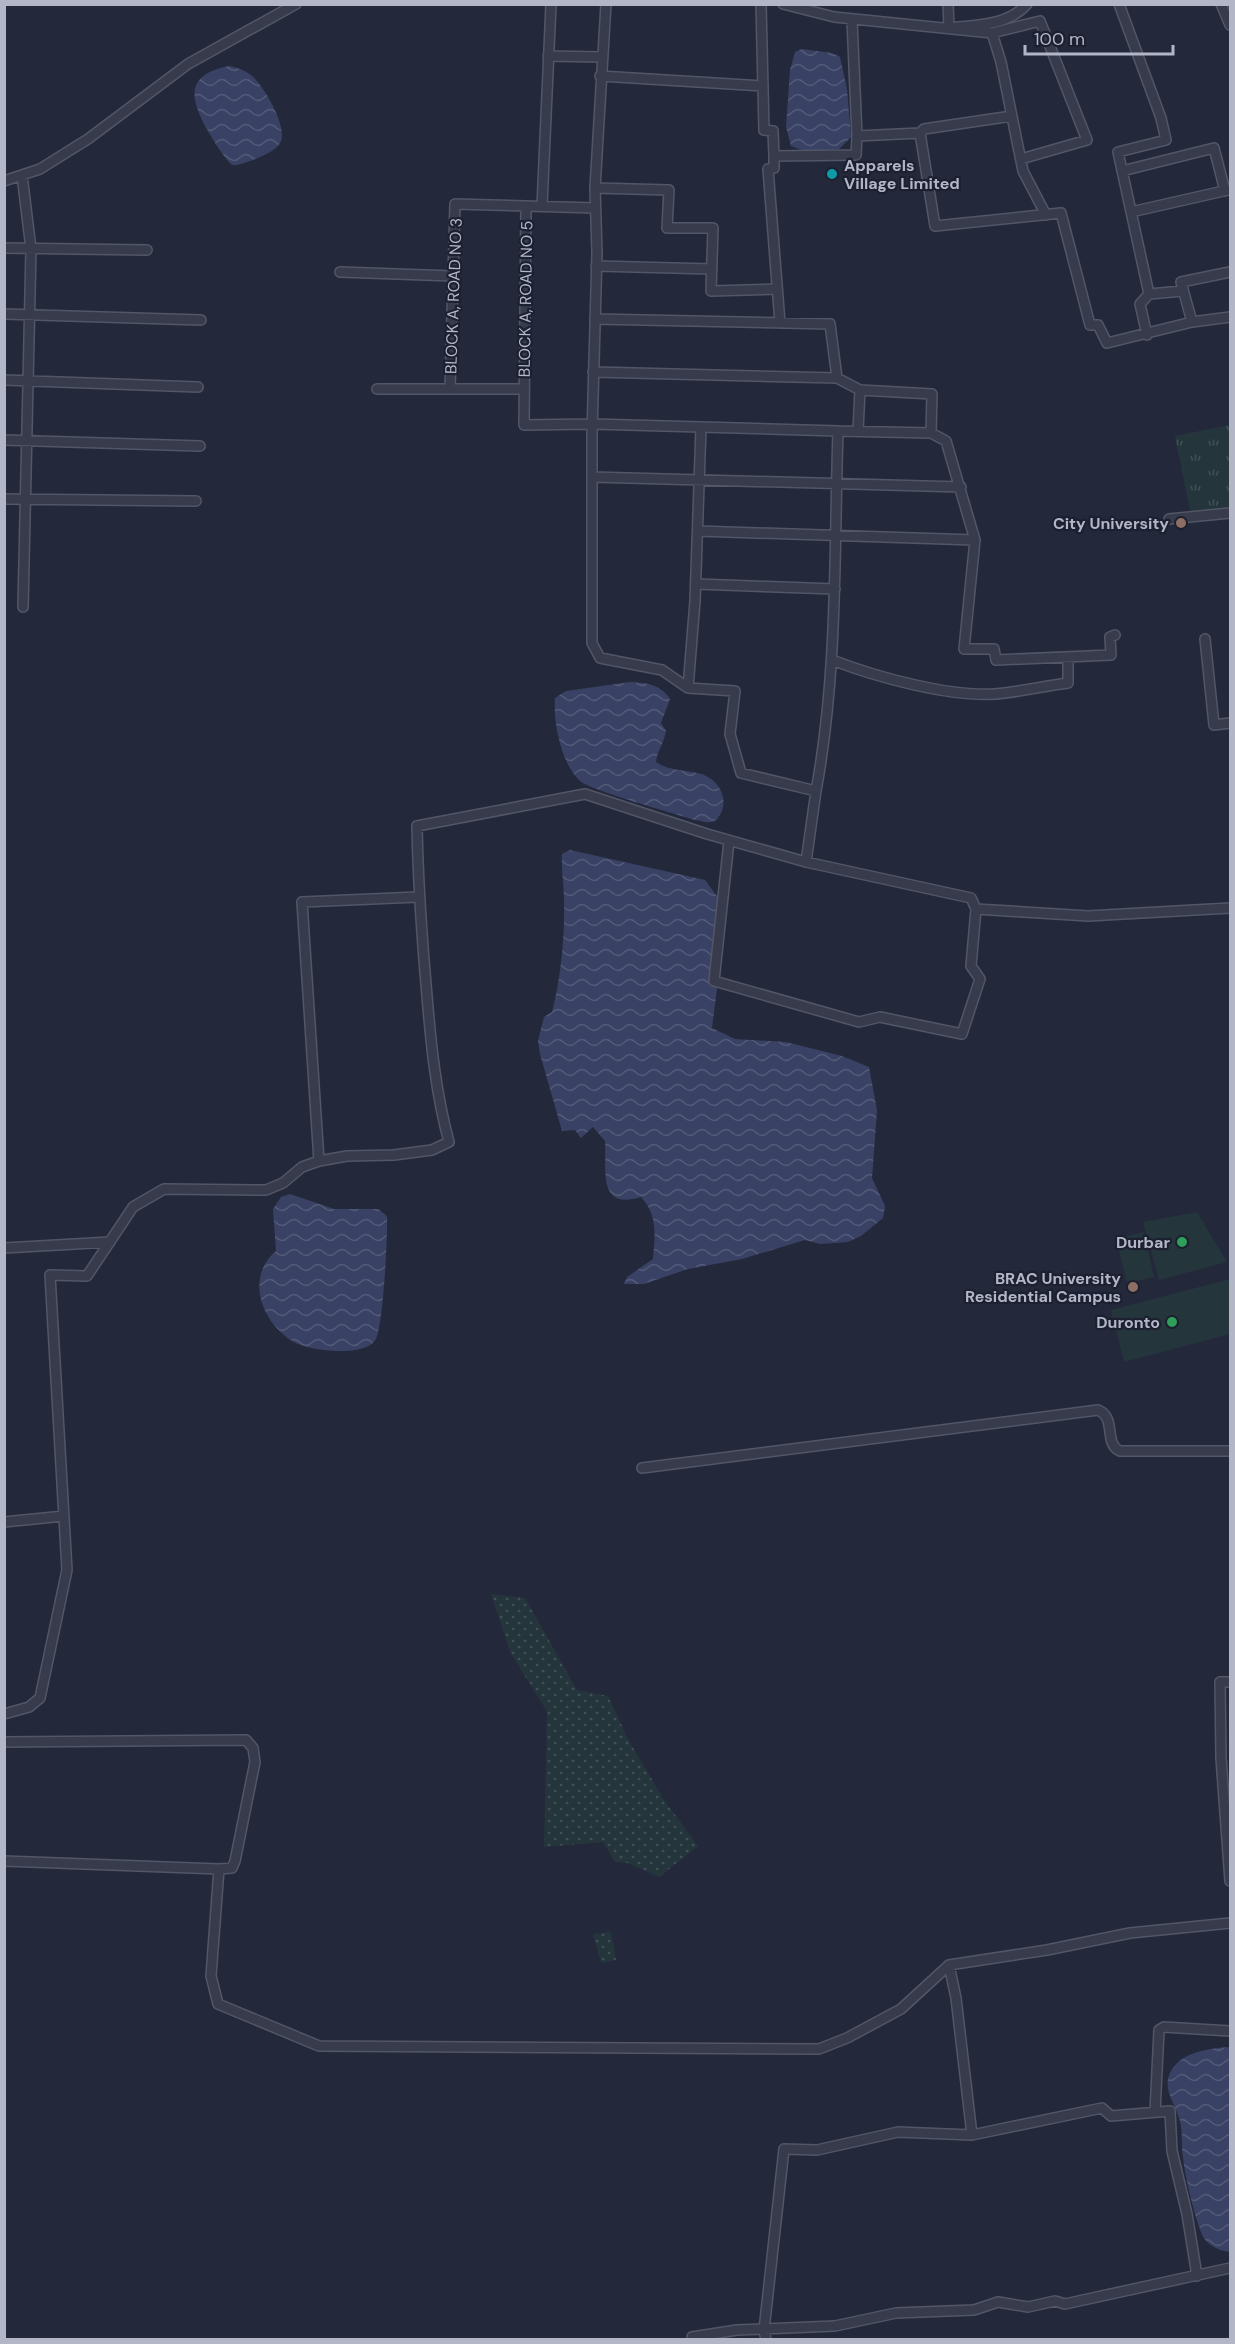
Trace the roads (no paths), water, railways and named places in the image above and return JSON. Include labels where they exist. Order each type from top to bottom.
[{"type":"street","points":[[4,181],[40,169],[88,139],[188,64],[297,4]]},
{"type":"street","points":[[542,206],[551,4]]},
{"type":"street","points":[[606,4],[601,57],[595,188],[592,643],[600,658],[662,670],[688,688],[735,691],[730,734],[741,773],[816,791]]},
{"type":"street","points":[[761,4],[764,130],[773,130],[774,168],[768,169],[780,323]]},
{"type":"street","points":[[783,4],[852,20],[992,33],[1040,21],[1087,140],[1021,159]]},
{"type":"street","points":[[948,4],[949,28]]},
{"type":"street","points":[[949,28],[1002,21],[1021,11],[1026,4]]},
{"type":"street","points":[[1119,4],[1161,118],[1166,140],[1118,152],[1149,294]]},
{"type":"street","points":[[1221,4],[1230,25]]},
{"type":"street","points":[[774,156],[856,155],[852,20]]},
{"type":"street","points":[[992,33],[1023,171],[1046,215]]},
{"type":"street","points":[[548,56],[601,57]]},
{"type":"street","points":[[600,76],[764,87]]},
{"type":"street","points":[[857,136],[920,133],[924,129],[1012,116]]},
{"type":"street","points":[[920,133],[935,226],[1061,213],[1090,325],[1098,325],[1107,343],[1148,336],[1192,322],[1230,317]]},
{"type":"street","points":[[1122,171],[1214,148],[1228,190],[1131,212]]},
{"type":"street","points":[[22,175],[31,249],[23,607]]},
{"type":"street","points":[[595,188],[669,190],[667,228],[713,228],[711,291],[777,289]]},
{"type":"street","name":"BLOCK A, ROAD NO 3","points":[[450,389],[455,204],[526,206]]},
{"type":"street","name":"BLOCK A, ROAD NO 5","points":[[592,424],[524,425],[523,389],[526,206],[595,208]]},
{"type":"street","points":[[4,249],[147,250]]},
{"type":"street","points":[[596,266],[712,269]]},
{"type":"street","points":[[340,272],[453,276]]},
{"type":"street","points":[[1192,322],[1181,282],[1230,273]]},
{"type":"street","points":[[1148,336],[1140,304],[1149,294],[1183,291]]},
{"type":"street","points":[[4,314],[201,320]]},
{"type":"street","points":[[595,320],[830,324],[837,378]]},
{"type":"street","points":[[594,372],[837,378],[860,390],[932,394],[931,434]]},
{"type":"street","points":[[4,380],[198,387]]},
{"type":"street","points":[[377,389],[523,389]]},
{"type":"street","points":[[858,431],[860,390]]},
{"type":"street","points":[[592,424],[931,434],[946,441],[975,540],[964,649],[994,649],[996,660],[1111,655],[1110,637],[1115,635]]},
{"type":"street","points":[[688,688],[696,584],[701,427]]},
{"type":"street","points":[[806,862],[825,744],[832,660],[838,431]]},
{"type":"street","points":[[4,440],[200,446]]},
{"type":"street","points":[[592,477],[700,482],[961,487]]},
{"type":"street","points":[[4,499],[196,501]]},
{"type":"street","points":[[1169,519],[1230,513]]},
{"type":"street","points":[[698,531],[975,540]]},
{"type":"street","points":[[696,584],[835,589]]},
{"type":"street","points":[[1205,639],[1214,725],[1230,723]]},
{"type":"street","points":[[832,660],[859,670],[937,688],[987,694],[1068,683],[1068,658]]},
{"type":"street","points":[[4,1714],[29,1707],[39,1698],[67,1570],[50,1275],[87,1276],[133,1208],[165,1189],[266,1190],[283,1183],[302,1167],[319,1161],[347,1156],[394,1155],[432,1150],[449,1142],[443,1119],[431,1042],[418,897],[417,826],[585,794],[729,841],[806,862],[971,898],[975,909],[971,966],[980,979],[962,1034],[880,1017],[859,1022],[714,981],[729,841]]},
{"type":"street","points":[[319,1161],[302,902],[418,897]]},
{"type":"street","points":[[975,909],[1088,916],[1230,908]]},
{"type":"street","points":[[4,1248],[110,1242]]},
{"type":"street","points":[[642,1468],[1098,1410],[1105,1413],[1110,1420],[1112,1443],[1120,1451],[1230,1451]]},
{"type":"street","points":[[4,1522],[64,1516]]},
{"type":"street","points":[[1230,1682],[1220,1682],[1221,1758],[1230,1881]]},
{"type":"street","points":[[4,1742],[246,1740],[254,1748],[255,1762],[235,1861],[231,1868],[4,1862]]},
{"type":"street","points":[[219,1869],[211,1976],[218,2004],[319,2046],[819,2049],[847,2038],[901,2009],[949,1965],[1047,1950],[1130,1933],[1230,1923]]},
{"type":"street","points":[[949,1965],[956,1998],[972,2135]]},
{"type":"street","points":[[1155,2112],[1159,2030],[1164,2027],[1230,2031]]},
{"type":"street","points":[[765,2335],[784,2149],[817,2150],[898,2132],[972,2135],[1102,2108],[1111,2116],[1170,2111],[1172,2151],[1187,2214],[1197,2276]]},
{"type":"street","points":[[692,2337],[737,2330],[765,2335],[835,2326],[896,2313],[974,2310],[998,2302],[1028,2307],[1055,2301],[1065,2304],[1230,2268]]},
{"type":"water","points":[[802,49],[832,53],[840,57],[847,89],[851,137],[839,149],[805,151],[791,146],[786,127],[790,70],[795,52]]},
{"type":"water","points":[[229,66],[243,70],[256,80],[273,106],[281,125],[282,134],[279,145],[274,149],[237,165],[232,165],[216,144],[197,109],[195,99],[198,82],[204,75]]},
{"type":"water","points":[[630,682],[653,685],[662,690],[670,699],[661,723],[666,731],[656,762],[673,769],[695,772],[714,781],[723,799],[721,813],[715,821],[695,820],[616,796],[587,785],[573,773],[563,753],[557,731],[555,698],[566,691]]},
{"type":"water","points":[[570,850],[705,880],[719,899],[718,981],[712,1028],[735,1039],[786,1042],[842,1056],[869,1067],[877,1110],[872,1178],[885,1206],[883,1218],[861,1236],[848,1242],[820,1244],[805,1240],[742,1259],[688,1269],[644,1284],[624,1284],[627,1277],[653,1259],[653,1218],[641,1197],[627,1200],[617,1198],[610,1193],[605,1174],[605,1141],[593,1127],[581,1138],[575,1130],[562,1131],[538,1041],[544,1017],[552,1012],[558,985],[564,927],[562,854]]},
{"type":"water","points":[[290,1194],[334,1209],[378,1209],[387,1216],[381,1317],[376,1339],[370,1345],[350,1351],[337,1351],[301,1345],[282,1334],[266,1312],[259,1286],[261,1274],[276,1251],[273,1209],[281,1197]]},
{"type":"water","points":[[1230,2047],[1230,2252],[1218,2249],[1206,2241],[1202,2235],[1186,2175],[1180,2121],[1170,2097],[1168,2079],[1174,2066],[1180,2060],[1196,2052]]},
{"type":"place","name":"Apparels Village Limited","points":[[832,174]]},
{"type":"place","name":"City University","points":[[1181,523]]},
{"type":"place","name":"Durbar","points":[[1182,1242]]},
{"type":"place","name":"BRAC University Residential Campus","points":[[1133,1287]]},
{"type":"place","name":"Duronto","points":[[1172,1322]]}]
